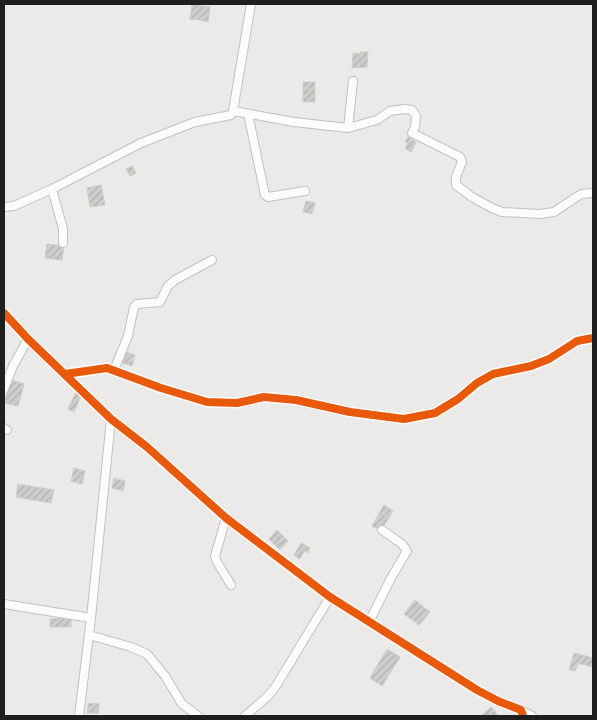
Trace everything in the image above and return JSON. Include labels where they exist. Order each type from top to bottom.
[{"type":"street","points":[[4,207],[14,206],[52,189],[141,143],[196,122],[231,115],[251,4]]},
{"type":"street","points":[[348,128],[353,81]]},
{"type":"street","points":[[233,112],[348,128],[377,120],[390,111],[412,110],[416,116],[412,132],[460,158],[462,162],[456,177],[456,185],[492,208],[502,212],[554,212],[581,194],[593,193]]},
{"type":"street","points":[[248,114],[265,195],[306,191]]},
{"type":"street","points":[[52,189],[63,229],[63,243]]},
{"type":"street","points":[[114,370],[128,336],[134,307],[137,304],[160,302],[168,286],[175,280],[212,260]]},
{"type":"street","points":[[4,313],[28,339],[112,419],[147,447],[226,518],[330,597],[477,690],[522,713],[532,716]]},
{"type":"street","points":[[65,374],[107,368],[161,388],[207,402],[237,403],[264,397],[296,400],[350,412],[404,419],[435,413],[493,374],[532,366],[549,359],[577,341],[593,338]]},
{"type":"street","points":[[4,389],[13,366],[28,339]]},
{"type":"street","points":[[79,716],[92,618],[112,419]]},
{"type":"street","points":[[226,518],[215,556],[231,585]]},
{"type":"street","points":[[369,622],[390,578],[407,551],[402,544],[382,530]]},
{"type":"street","points":[[245,716],[268,696],[276,686],[330,597]]},
{"type":"street","points":[[4,604],[92,618]]},
{"type":"street","points":[[89,635],[132,647],[147,654],[165,676],[182,704],[198,716]]},
{"type":"building","points":[[192,5],[203,6],[201,20],[190,19]]},
{"type":"building","points":[[203,6],[210,7],[208,22],[201,20]]},
{"type":"building","points":[[360,52],[368,52],[367,67],[352,68],[353,53],[360,54]]},
{"type":"building","points":[[303,82],[315,82],[315,89],[303,89]]},
{"type":"building","points":[[303,89],[315,89],[315,102],[303,102]]},
{"type":"building","points":[[408,137],[416,142],[411,152],[405,148],[408,143],[405,142]]},
{"type":"building","points":[[132,166],[136,173],[130,176],[126,169]]},
{"type":"building","points":[[101,185],[105,205],[90,207],[87,188]]},
{"type":"building","points":[[306,201],[315,203],[312,214],[303,212]]},
{"type":"building","points":[[47,244],[64,246],[62,260],[45,258]]},
{"type":"building","points":[[123,351],[135,355],[132,366],[120,362]]},
{"type":"building","points":[[11,380],[24,384],[18,406],[4,403]]},
{"type":"building","points":[[76,392],[82,394],[74,412],[68,409]]},
{"type":"building","points":[[74,468],[85,471],[82,484],[71,481]]},
{"type":"building","points":[[114,478],[125,481],[123,491],[112,488]]},
{"type":"building","points":[[18,484],[54,490],[51,503],[16,497]]},
{"type":"building","points":[[384,505],[393,511],[389,518],[380,512]]},
{"type":"building","points":[[380,512],[389,518],[380,531],[372,526]]},
{"type":"building","points":[[277,530],[288,541],[280,550],[269,539]]},
{"type":"building","points":[[301,543],[310,548],[308,553],[304,551],[300,559],[294,555]]},
{"type":"building","points":[[415,600],[430,612],[419,625],[404,614]]},
{"type":"building","points":[[71,618],[71,627],[50,627],[50,619]]},
{"type":"building","points":[[387,649],[400,657],[382,686],[370,678]]},
{"type":"building","points":[[574,653],[593,658],[593,667],[578,663],[575,671],[569,670]]},
{"type":"building","points":[[88,703],[99,704],[99,708],[88,707]]},
{"type":"building","points":[[88,707],[99,708],[98,713],[87,713]]},
{"type":"building","points":[[491,707],[499,716],[481,716]]},
{"type":"cycle path","points":[[4,313],[28,339],[111,419],[147,447],[226,518],[330,597],[477,690],[521,710],[523,716]]},
{"type":"cycle path","points":[[65,374],[107,368],[161,388],[207,402],[237,403],[264,397],[296,400],[350,412],[404,419],[435,413],[493,374],[531,366],[549,359],[577,341],[593,338]]}]
